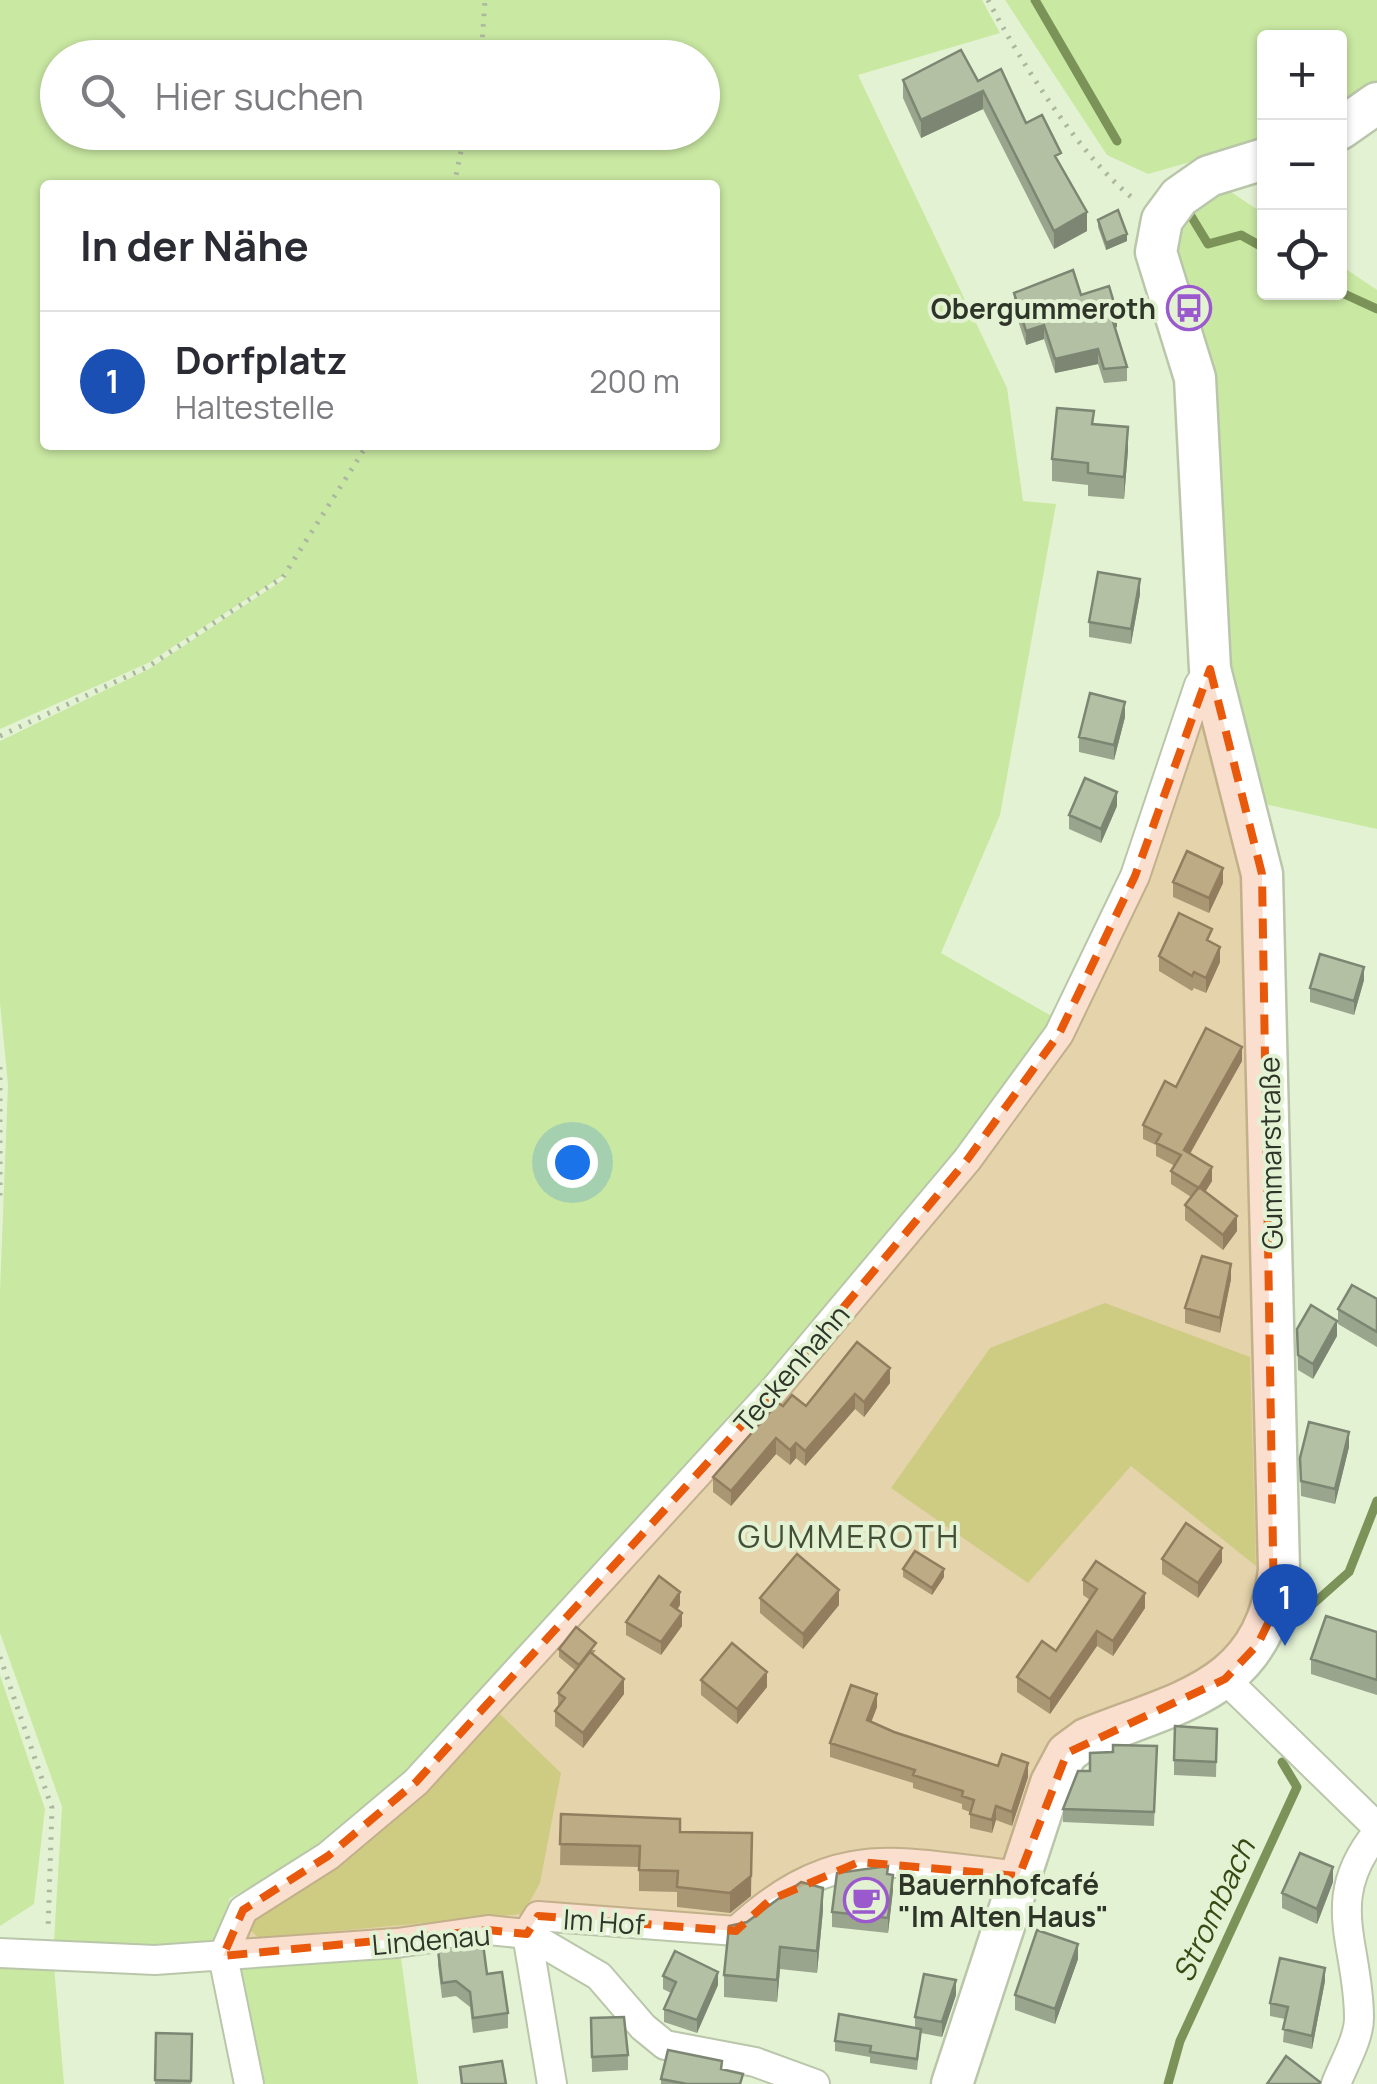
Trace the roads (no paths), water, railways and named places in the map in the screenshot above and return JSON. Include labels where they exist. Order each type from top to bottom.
[{"type":"street","name":"Gummarstraße","points":[[952,2084],[1051,1783],[1068,1752],[1086,1738],[1225,1679],[1258,1644],[1274,1612],[1279,1571],[1262,874],[1210,669],[1195,378],[1156,252],[1162,220],[1179,197],[1208,176],[1257,160]]},
{"type":"street","name":"Teckenhahn","points":[[223,1956],[242,1910],[328,1856],[416,1782],[774,1390],[967,1160],[1058,1034],[1135,876],[1199,685],[1210,669]]},
{"type":"street","points":[[1225,1679],[1377,1830],[1348,1878],[1346,1905],[1359,2022],[1336,2084]]},
{"type":"street","name":"Im Hof","points":[[552,2084],[527,1934],[538,1916],[736,1931],[770,1900],[824,1870],[860,1862],[1019,1876]]},
{"type":"street","name":"Lindenau","points":[[0,1953],[155,1960],[397,1942],[488,1930],[527,1934],[599,1976],[643,2028],[665,2045],[755,2062],[815,2084]]},
{"type":"street","points":[[223,1956],[249,2084]]},
{"type":"waterway","points":[[1035,0],[1117,141]]},
{"type":"waterway","points":[[1188,211],[1208,244],[1241,235],[1257,244]]},
{"type":"waterway","points":[[1347,295],[1377,309]]},
{"type":"waterway","name":"Strombach","points":[[1295,1620],[1349,1572],[1377,1501]]},
{"type":"waterway","name":"Strombach","points":[[1168,2084],[1180,2041],[1297,1787],[1282,1762]]},
{"type":"place","name":"Obergummeroth","points":[[1189,308]]},
{"type":"place","name":"Dorfplatz","points":[[1285,1646]]},
{"type":"place","name":"Bauernhofcafé \"Im Alten Haus\"","points":[[866,1900]]},
{"type":"district","name":"GUMMEROTH","points":[[849,1536]]}]
